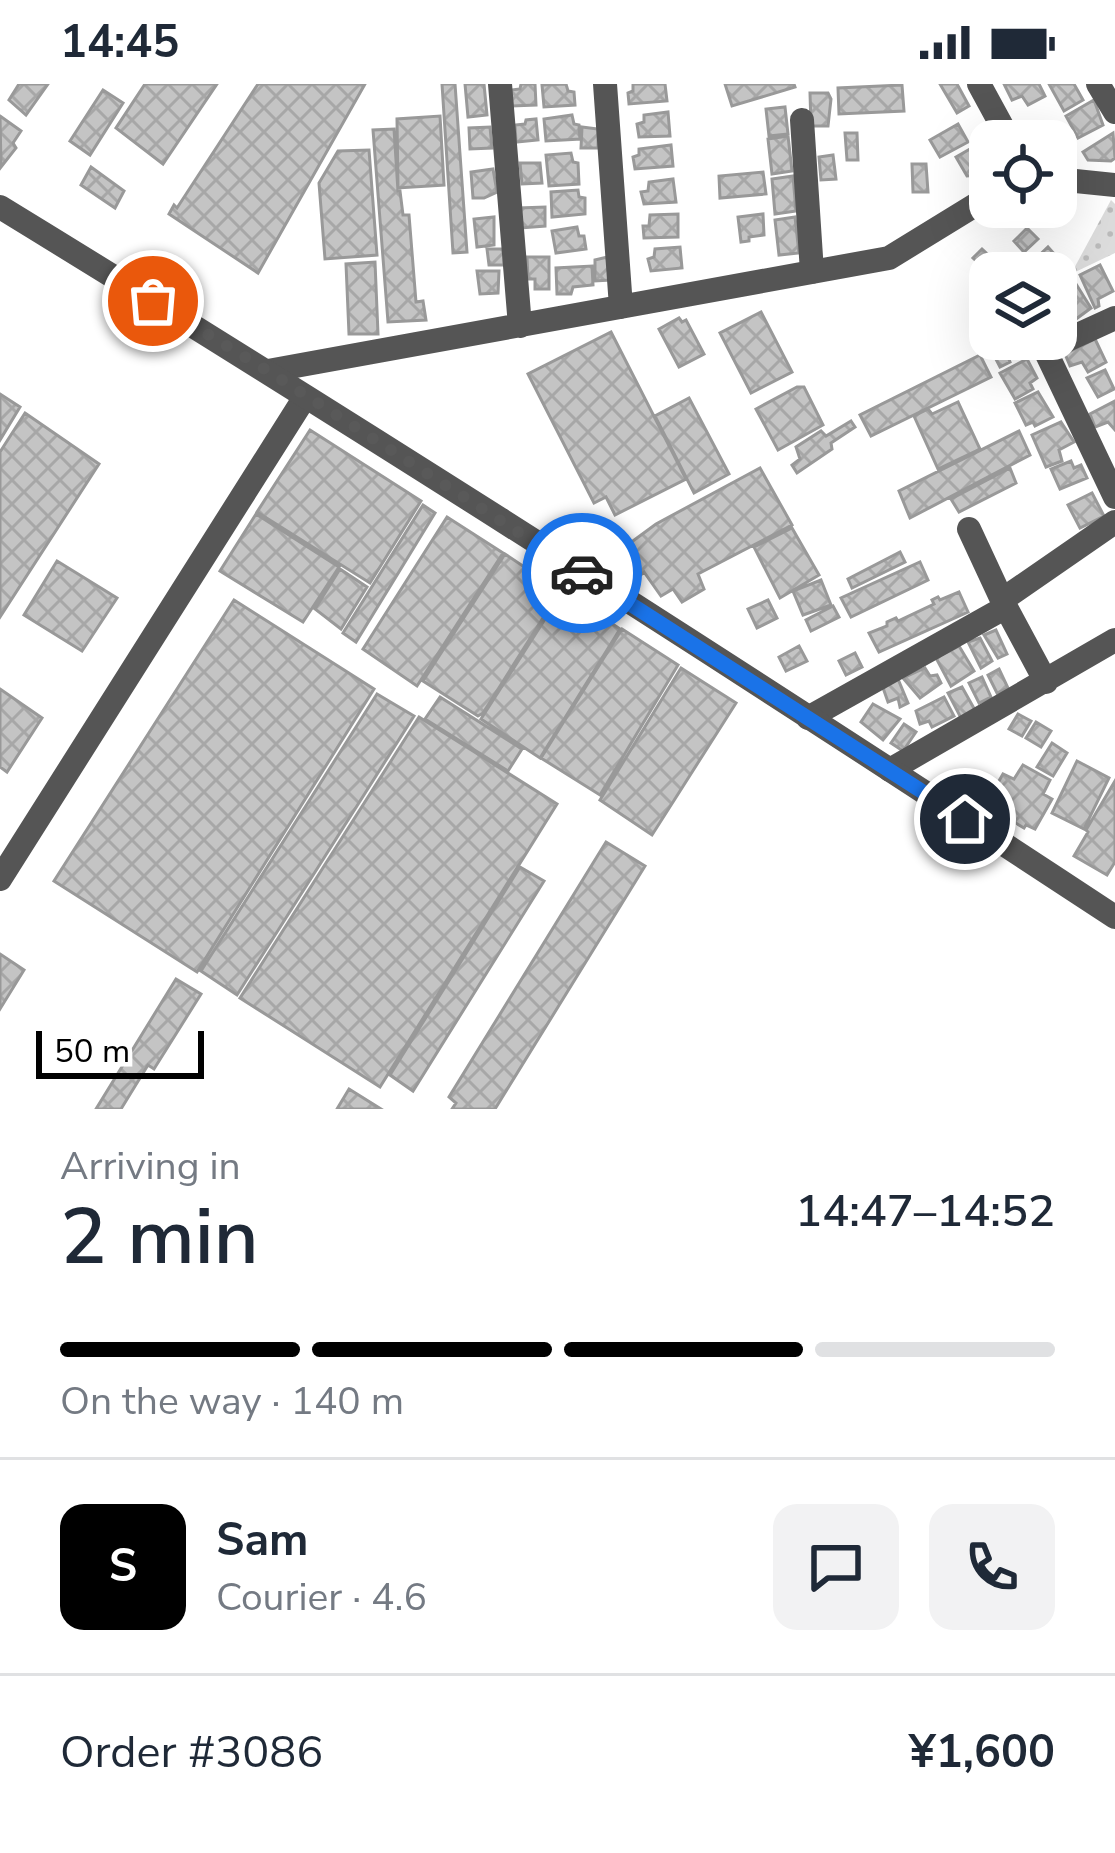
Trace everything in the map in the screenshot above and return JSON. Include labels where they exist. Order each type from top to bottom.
[{"type":"street","points":[[500,84],[520,326]]},
{"type":"street","points":[[604,84],[621,307]]},
{"type":"street","points":[[979,84],[999,120]]},
{"type":"street","points":[[1098,84],[1115,112]]},
{"type":"street","points":[[810,134],[812,272]]},
{"type":"street","points":[[1077,181],[1115,185]]},
{"type":"street","points":[[0,207],[268,371],[1115,917]]},
{"type":"street","points":[[268,371],[889,258],[969,209]]},
{"type":"street","points":[[1115,318],[1045,350],[1106,454],[1115,497]]},
{"type":"street","points":[[0,879],[305,398]]},
{"type":"street","points":[[808,718],[1004,603],[1115,522]]},
{"type":"street","points":[[969,529],[1046,682]]},
{"type":"street","points":[[890,770],[1115,640]]},
{"type":"shaded area","points":[[1111,200],[1115,204],[1115,253],[1077,271]]},
{"type":"building","points":[[19,84],[48,84],[26,115],[9,100]]},
{"type":"building","points":[[145,84],[217,84],[163,164],[116,128]]},
{"type":"building","points":[[258,84],[365,84],[258,273],[169,214]]},
{"type":"building","points":[[442,84],[455,84],[467,252],[453,253]]},
{"type":"building","points":[[465,84],[484,84],[487,115],[468,117]]},
{"type":"building","points":[[521,84],[535,84],[536,105],[512,106],[511,90],[520,89]]},
{"type":"building","points":[[566,84],[574,92],[575,105],[544,107],[542,85]]},
{"type":"building","points":[[633,84],[665,84],[667,101],[629,104]]},
{"type":"building","points":[[725,84],[794,84],[795,87],[732,106]]},
{"type":"building","points":[[940,84],[957,84],[969,106],[957,113]]},
{"type":"building","points":[[1004,84],[1039,84],[1045,96],[1028,105],[1022,96],[1012,100]]},
{"type":"building","points":[[1049,84],[1074,84],[1083,100],[1064,111]]},
{"type":"building","points":[[902,85],[904,111],[839,114],[838,88]]},
{"type":"building","points":[[103,90],[123,103],[90,155],[70,141]]},
{"type":"building","points":[[810,93],[828,93],[828,126],[811,126]]},
{"type":"building","points":[[1094,100],[1103,125],[1078,138],[1077,120],[1066,116]]},
{"type":"building","points":[[785,107],[788,134],[769,136],[766,109]]},
{"type":"building","points":[[668,112],[670,136],[639,137],[637,124],[644,122],[644,115]]},
{"type":"building","points":[[572,115],[580,139],[546,141],[544,119]]},
{"type":"building","points":[[0,116],[21,131],[13,143],[16,148],[1,167]]},
{"type":"building","points":[[440,116],[444,185],[398,188],[397,119]]},
{"type":"building","points":[[536,119],[538,140],[516,142],[515,125]]},
{"type":"building","points":[[958,124],[968,142],[940,157],[930,140]]},
{"type":"building","points":[[490,127],[492,148],[470,149],[469,128]]},
{"type":"building","points":[[582,127],[598,129],[598,148],[581,148]]},
{"type":"building","points":[[394,129],[398,191],[403,215],[409,215],[416,302],[423,301],[426,320],[388,322],[373,130]]},
{"type":"building","points":[[845,133],[857,133],[858,160],[847,160]]},
{"type":"building","points":[[1113,133],[1115,158],[1088,160],[1083,152]]},
{"type":"building","points":[[788,136],[792,171],[772,174],[768,139]]},
{"type":"building","points":[[671,145],[673,166],[635,169],[633,157],[639,149]]},
{"type":"building","points":[[369,150],[377,255],[325,259],[319,183],[338,151]]},
{"type":"building","points":[[969,150],[969,176],[967,176],[956,157]]},
{"type":"building","points":[[571,153],[578,163],[579,184],[549,186],[546,155]]},
{"type":"building","points":[[833,155],[836,179],[821,180],[819,157]]},
{"type":"building","points":[[520,163],[540,163],[542,183],[522,184]]},
{"type":"building","points":[[912,164],[926,164],[928,192],[913,192]]},
{"type":"building","points":[[91,167],[124,191],[115,208],[81,185]]},
{"type":"building","points":[[493,169],[497,192],[473,198],[471,172]]},
{"type":"building","points":[[763,172],[766,194],[720,198],[719,176]]},
{"type":"building","points":[[793,176],[796,211],[775,214],[772,179]]},
{"type":"building","points":[[673,179],[676,202],[644,204],[641,192],[648,191],[649,182]]},
{"type":"building","points":[[578,190],[579,197],[585,198],[585,214],[552,217],[551,192]]},
{"type":"building","points":[[545,207],[545,226],[521,228],[519,208]]},
{"type":"building","points":[[678,214],[678,237],[644,238],[643,226],[649,226],[650,215]]},
{"type":"building","points":[[763,214],[764,235],[741,242],[738,217]]},
{"type":"building","points":[[494,217],[494,245],[477,247],[474,219]]},
{"type":"building","points":[[795,217],[799,253],[779,255],[775,220]]},
{"type":"building","points":[[577,227],[586,249],[556,253],[552,231]]},
{"type":"building","points":[[1027,228],[1038,239],[1024,252],[1014,241]]},
{"type":"building","points":[[680,247],[682,268],[651,271],[648,259],[654,257],[655,249]]},
{"type":"building","points":[[487,249],[504,249],[504,265],[489,265]]},
{"type":"building","points":[[527,257],[549,257],[549,289],[535,289],[535,279],[528,279]]},
{"type":"building","points":[[607,257],[610,280],[595,281],[595,260]]},
{"type":"building","points":[[375,262],[378,334],[349,334],[346,264]]},
{"type":"building","points":[[1100,265],[1113,291],[1098,299],[1095,308],[1080,275]]},
{"type":"building","points":[[592,266],[593,285],[557,294],[556,268]]},
{"type":"building","points":[[477,271],[499,271],[498,293],[480,294]]},
{"type":"building","points":[[1077,286],[1091,308],[1077,318]]},
{"type":"building","points":[[761,312],[792,372],[751,393],[720,333]]},
{"type":"building","points":[[679,318],[686,320],[704,354],[679,367],[659,329]]},
{"type":"building","points":[[611,332],[686,479],[615,515],[606,497],[594,503],[528,374]]},
{"type":"building","points":[[1095,339],[1106,362],[1088,372],[1082,362],[1070,366],[1068,360],[1077,360],[1077,348]]},
{"type":"building","points":[[970,360],[982,360],[991,377],[871,436],[860,415]]},
{"type":"building","points":[[1028,360],[1037,378],[1030,383],[1033,389],[1015,399],[1000,373]]},
{"type":"building","points":[[1105,370],[1114,389],[1098,397],[1087,378]]},
{"type":"building","points":[[804,387],[823,425],[778,450],[756,409]]},
{"type":"building","points":[[1038,392],[1053,417],[1026,425],[1015,403]]},
{"type":"building","points":[[0,394],[20,407],[0,440]]},
{"type":"building","points":[[689,398],[729,474],[694,493],[655,416]]},
{"type":"building","points":[[1115,401],[1115,430],[1108,422],[1095,427],[1090,414]]},
{"type":"building","points":[[958,402],[980,449],[938,469],[914,416]]},
{"type":"building","points":[[25,413],[99,464],[0,617],[0,452]]},
{"type":"building","points":[[851,421],[855,427],[797,473],[792,465],[800,459],[796,447],[821,431],[826,436]]},
{"type":"building","points":[[1061,422],[1074,442],[1059,450],[1062,461],[1046,467],[1032,435]]},
{"type":"building","points":[[310,430],[421,501],[370,583],[257,512]]},
{"type":"building","points":[[1019,431],[1030,455],[910,518],[899,491]]},
{"type":"building","points":[[1071,461],[1074,468],[1081,465],[1087,478],[1060,489],[1051,469]]},
{"type":"building","points":[[760,468],[792,525],[698,574],[704,589],[682,602],[673,589],[661,596],[644,572],[636,579],[607,560],[656,524]]},
{"type":"building","points":[[1010,468],[1016,483],[959,512],[951,499]]},
{"type":"building","points":[[1092,493],[1104,516],[1080,528],[1068,505]]},
{"type":"building","points":[[423,505],[435,513],[356,642],[343,633]]},
{"type":"building","points":[[256,514],[339,567],[303,622],[220,571]]},
{"type":"building","points":[[447,517],[503,553],[417,686],[363,649]]},
{"type":"building","points":[[590,523],[610,535],[603,547],[582,534]]},
{"type":"building","points":[[792,528],[819,575],[780,598],[754,547]]},
{"type":"building","points":[[900,552],[905,562],[852,588],[848,579]]},
{"type":"building","points":[[505,554],[560,591],[478,716],[423,681]]},
{"type":"building","points":[[57,561],[117,598],[82,651],[24,615]]},
{"type":"building","points":[[920,562],[928,580],[851,617],[841,598]]},
{"type":"building","points":[[340,569],[367,587],[341,629],[315,609]]},
{"type":"building","points":[[821,580],[831,605],[803,615],[793,591]]},
{"type":"building","points":[[563,591],[620,629],[540,758],[481,719]]},
{"type":"building","points":[[959,592],[968,612],[879,652],[869,633],[934,604],[932,600],[938,597]]},
{"type":"building","points":[[234,600],[374,689],[197,972],[54,881]]},
{"type":"building","points":[[768,600],[777,618],[757,628],[748,609]]},
{"type":"building","points":[[833,606],[839,617],[811,631],[806,620]]},
{"type":"building","points":[[622,629],[678,665],[600,795],[541,758]]},
{"type":"building","points":[[996,630],[1007,654],[998,658],[984,635]]},
{"type":"building","points":[[980,638],[992,661],[981,668],[968,642]]},
{"type":"building","points":[[799,646],[807,661],[786,671],[779,657]]},
{"type":"building","points":[[959,646],[974,671],[951,686],[936,658]]},
{"type":"building","points":[[855,653],[862,667],[846,675],[839,661]]},
{"type":"building","points":[[681,668],[736,703],[652,835],[600,800]]},
{"type":"building","points":[[925,668],[941,683],[920,698],[903,678]]},
{"type":"building","points":[[999,669],[1008,688],[997,693],[988,675]]},
{"type":"building","points":[[982,677],[991,697],[979,703],[969,683]]},
{"type":"building","points":[[898,679],[908,703],[900,707],[898,698],[888,702],[882,685]]},
{"type":"building","points":[[962,687],[976,712],[962,720],[948,693]]},
{"type":"building","points":[[0,689],[42,718],[7,772],[0,767]]},
{"type":"building","points":[[377,694],[414,716],[237,995],[201,971]]},
{"type":"building","points":[[440,697],[522,749],[508,771],[425,719]]},
{"type":"building","points":[[944,697],[954,716],[932,727],[929,721],[920,724],[916,711]]},
{"type":"building","points":[[873,704],[900,719],[883,740],[861,722]]},
{"type":"building","points":[[1018,714],[1031,721],[1022,736],[1009,729]]},
{"type":"building","points":[[419,717],[557,804],[380,1087],[240,998]]},
{"type":"building","points":[[1036,722],[1051,731],[1041,747],[1026,738]]},
{"type":"building","points":[[904,724],[916,732],[903,751],[891,743]]},
{"type":"building","points":[[1052,743],[1067,753],[1053,776],[1037,767]]},
{"type":"building","points":[[1077,761],[1109,778],[1084,829],[1052,813]]},
{"type":"building","points":[[1023,765],[1050,780],[1043,794],[1052,799],[1035,829],[1024,828],[996,811],[998,807],[988,800],[1003,774],[1014,779]]},
{"type":"building","points":[[1115,781],[1115,862],[1107,875],[1074,856]]},
{"type":"building","points":[[606,842],[645,866],[495,1109],[452,1109],[456,1103],[449,1097]]},
{"type":"building","points":[[520,867],[544,881],[413,1091],[390,1075]]},
{"type":"building","points":[[0,954],[24,970],[0,1009]]},
{"type":"building","points":[[176,979],[201,994],[154,1069],[148,1065],[121,1109],[96,1109]]},
{"type":"building","points":[[349,1089],[381,1109],[337,1109]]},
{"type":"way so far","points":[[153,301],[582,573]]},
{"type":"route","points":[[582,573],[965,819]]}]
